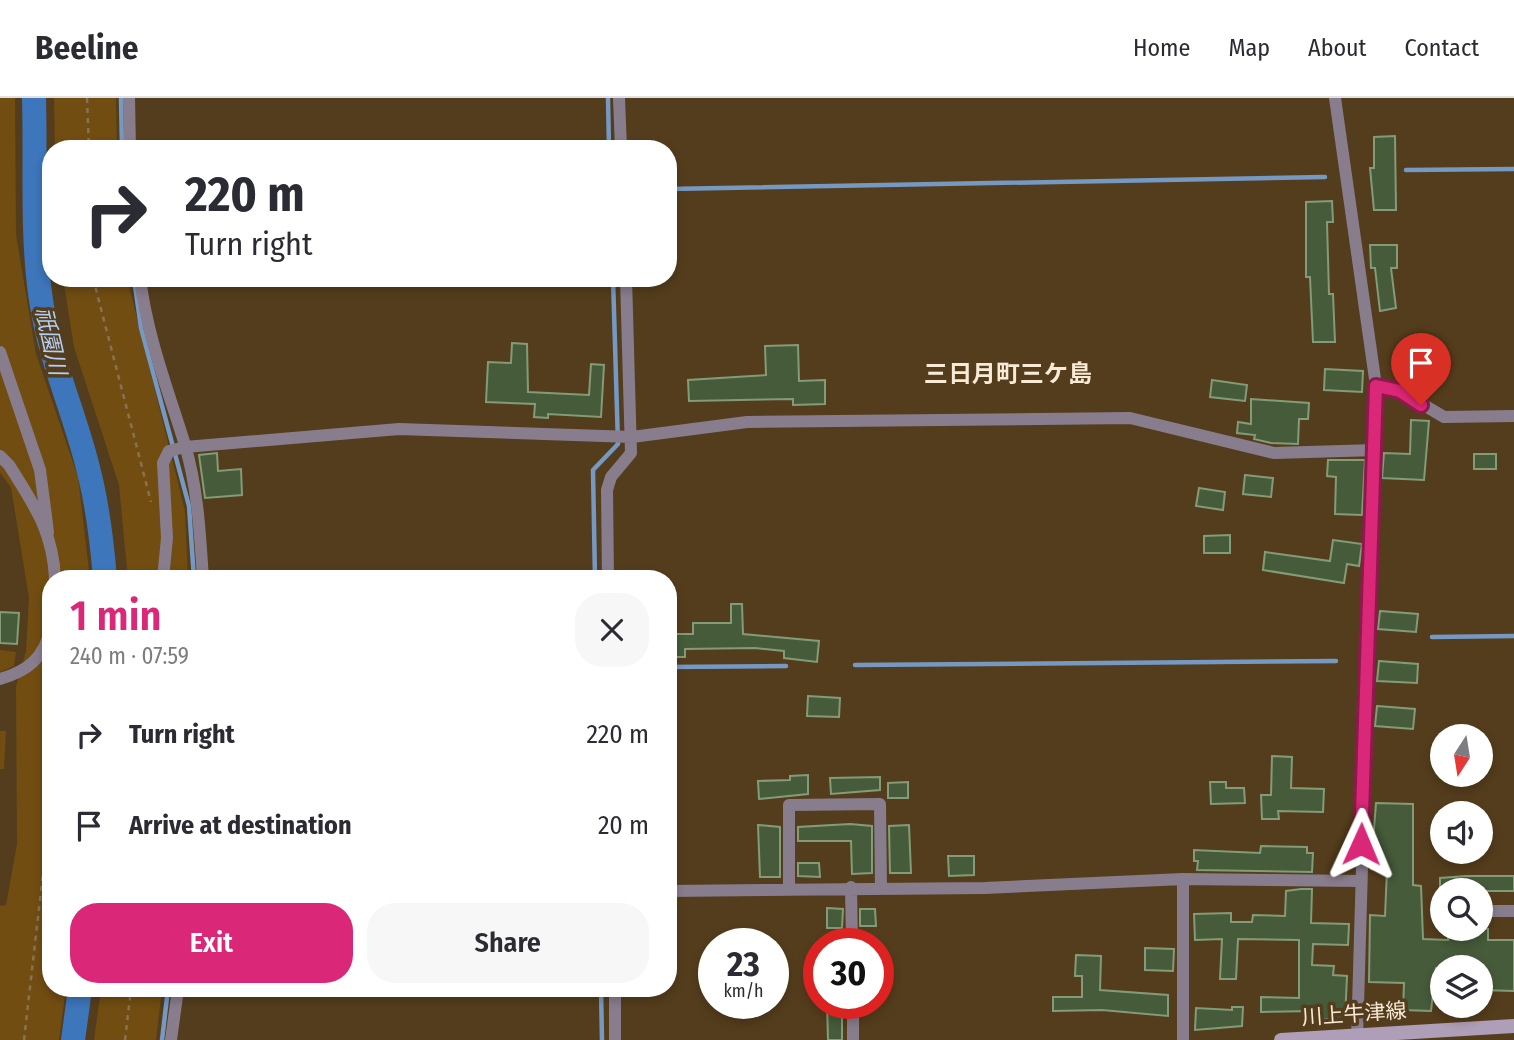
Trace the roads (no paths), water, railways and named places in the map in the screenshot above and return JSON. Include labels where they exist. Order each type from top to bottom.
[{"type":"main road","name":"川上牛津線","points":[[1281,1040],[1514,1026]]},
{"type":"street","points":[[129,98],[130,140]]},
{"type":"street","points":[[619,98],[621,140]]},
{"type":"street","points":[[1335,98],[1376,386],[1357,1037]]},
{"type":"street","points":[[142,287],[158,366],[186,447],[199,507],[202,570]]},
{"type":"street","points":[[608,570],[607,490],[611,477],[631,453],[626,287]]},
{"type":"street","points":[[0,352],[40,470],[55,570]]},
{"type":"street","points":[[1376,386],[1400,391],[1444,417],[1514,416]]},
{"type":"street","points":[[164,570],[167,538],[163,463],[169,450],[186,447],[399,429],[632,437],[747,422],[1130,418],[1274,453],[1376,450]]},
{"type":"street","points":[[0,456],[9,465],[48,532]]},
{"type":"street","points":[[0,679],[19,673],[37,661],[42,649]]},
{"type":"street","points":[[789,889],[789,805],[802,804],[880,804],[881,888]]},
{"type":"street","points":[[677,891],[851,887],[985,888],[1183,879],[1361,881]]},
{"type":"street","points":[[1183,879],[1183,1040]]},
{"type":"street","points":[[851,887],[852,928]]},
{"type":"street","points":[[1493,911],[1514,911]]},
{"type":"street","points":[[171,1040],[177,997]]},
{"type":"street","points":[[615,997],[615,1040]]},
{"type":"street","points":[[853,1019],[853,1040]]},
{"type":"waterway","name":"祇園川","points":[[34,98],[35,225],[41,300],[55,362],[91,478],[104,570]]},
{"type":"waterway","points":[[121,98],[122,140]]},
{"type":"waterway","points":[[608,98],[609,140]]},
{"type":"waterway","points":[[1406,170],[1514,169]]},
{"type":"waterway","points":[[677,189],[1325,177]]},
{"type":"waterway","points":[[135,287],[141,328],[189,506],[193,570]]},
{"type":"waterway","points":[[595,570],[593,470],[618,444],[613,287]]},
{"type":"waterway","points":[[1432,637],[1514,636]]},
{"type":"waterway","points":[[855,665],[1336,661]]},
{"type":"waterway","points":[[677,667],[786,666]]},
{"type":"waterway","name":"祇園川","points":[[73,1040],[79,997]]},
{"type":"waterway","points":[[162,1040],[167,997]]},
{"type":"waterway","points":[[601,997],[602,1040]]},
{"type":"district","name":"三日月町三ケ島","points":[[1008,374]]}]
